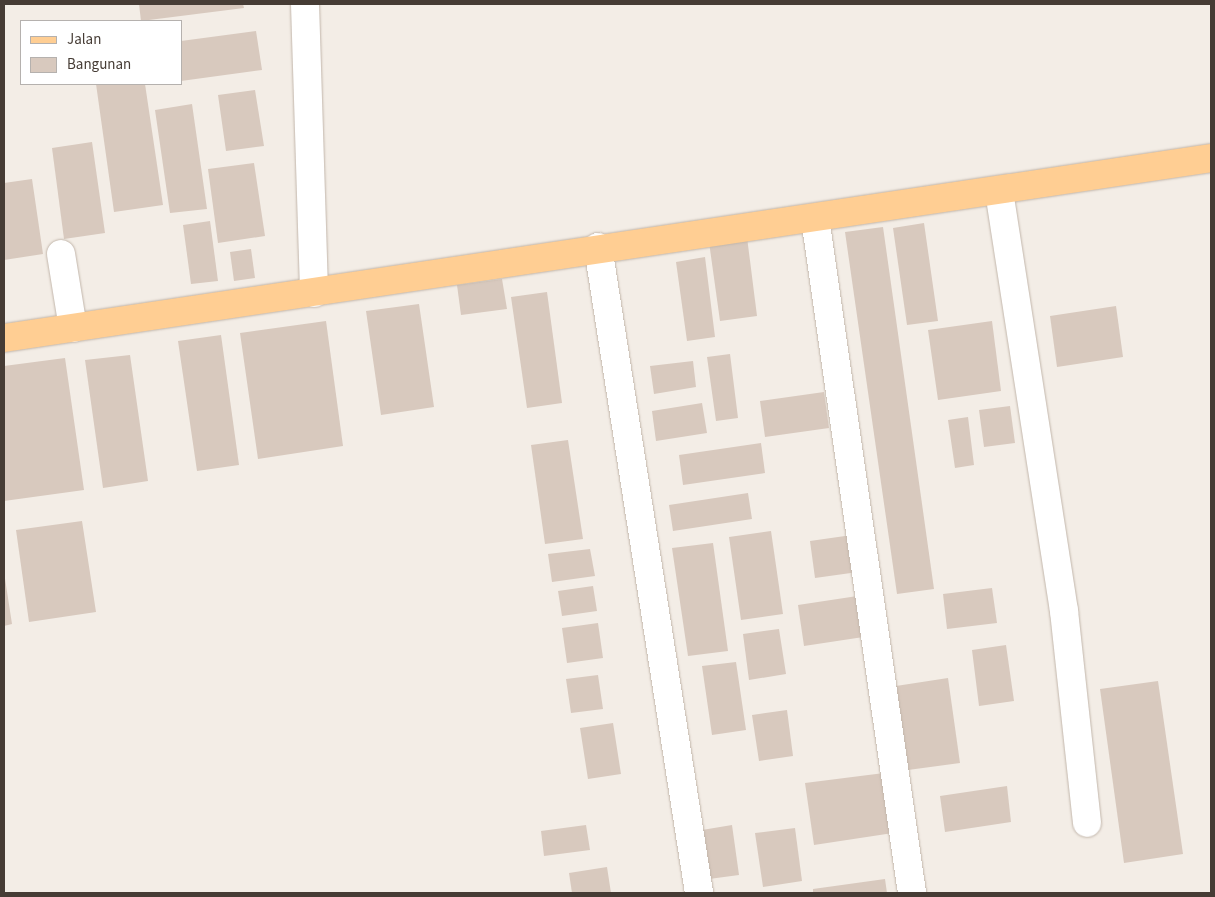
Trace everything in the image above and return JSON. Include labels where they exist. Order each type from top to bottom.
[{"type":"main road","points":[[4,338],[314,293],[598,247],[815,218],[1211,158]]},
{"type":"street","points":[[305,4],[314,293]]},
{"type":"street","points":[[999,191],[1064,611],[1087,823]]},
{"type":"street","points":[[815,218],[912,893]]},
{"type":"street","points":[[598,247],[699,893]]},
{"type":"street","points":[[61,254],[73,328]]},
{"type":"building","points":[[139,4],[243,4],[244,8],[149,20],[141,20]]},
{"type":"building","points":[[256,31],[262,70],[182,81],[182,41]]},
{"type":"building","points":[[96,85],[145,85],[163,205],[114,212]]},
{"type":"building","points":[[255,90],[264,146],[226,151],[218,95]]},
{"type":"building","points":[[192,104],[207,209],[170,213],[155,110]]},
{"type":"building","points":[[92,142],[105,233],[64,239],[52,148]]},
{"type":"building","points":[[254,163],[265,236],[218,243],[208,169]]},
{"type":"building","points":[[32,179],[43,254],[4,260],[4,183]]},
{"type":"building","points":[[210,221],[218,281],[191,284],[183,225]]},
{"type":"building","points":[[924,223],[938,321],[907,325],[893,228]]},
{"type":"building","points":[[883,227],[934,589],[897,594],[845,232]]},
{"type":"building","points":[[747,237],[757,316],[720,321],[709,242]]},
{"type":"building","points":[[251,249],[255,278],[234,281],[230,252]]},
{"type":"building","points":[[705,257],[715,337],[687,341],[676,262]]},
{"type":"building","points":[[502,279],[507,309],[461,315],[457,285]]},
{"type":"building","points":[[547,292],[562,403],[527,408],[511,297]]},
{"type":"building","points":[[419,304],[434,407],[381,415],[366,311]]},
{"type":"building","points":[[1116,306],[1123,357],[1057,367],[1050,316]]},
{"type":"building","points":[[326,321],[343,446],[258,459],[240,333]]},
{"type":"building","points":[[992,321],[1001,391],[938,400],[928,330]]},
{"type":"building","points":[[221,335],[239,465],[197,471],[178,341]]},
{"type":"building","points":[[730,354],[738,418],[716,421],[707,357]]},
{"type":"building","points":[[130,355],[148,481],[103,488],[85,360]]},
{"type":"building","points":[[65,358],[84,490],[4,501],[4,366]]},
{"type":"building","points":[[693,361],[696,387],[654,394],[650,366]]},
{"type":"building","points":[[824,392],[829,428],[765,437],[760,401]]},
{"type":"building","points":[[702,403],[707,433],[656,441],[652,411]]},
{"type":"building","points":[[1010,406],[1015,443],[984,447],[979,410]]},
{"type":"building","points":[[968,417],[974,465],[955,468],[948,420]]},
{"type":"building","points":[[568,440],[583,539],[545,544],[531,445]]},
{"type":"building","points":[[761,443],[765,473],[683,485],[679,455]]},
{"type":"building","points":[[748,493],[752,519],[673,531],[669,505]]},
{"type":"building","points":[[82,521],[96,612],[29,622],[16,530]]},
{"type":"building","points":[[771,531],[783,614],[741,620],[729,537]]},
{"type":"building","points":[[852,535],[858,572],[815,578],[810,541]]},
{"type":"building","points":[[713,543],[728,651],[688,656],[672,548]]},
{"type":"building","points":[[590,549],[595,576],[552,582],[548,554]]},
{"type":"building","points":[[4,572],[12,624],[4,626]]},
{"type":"building","points":[[593,586],[597,611],[562,616],[558,591]]},
{"type":"building","points":[[992,588],[997,623],[947,629],[943,594]]},
{"type":"building","points":[[864,595],[870,636],[804,646],[798,605]]},
{"type":"building","points":[[598,623],[603,658],[567,663],[562,628]]},
{"type":"building","points":[[779,629],[786,674],[749,680],[743,634]]},
{"type":"building","points":[[1006,645],[1014,701],[979,706],[972,650]]},
{"type":"building","points":[[736,662],[746,730],[712,735],[702,666]]},
{"type":"building","points":[[598,675],[603,709],[571,713],[566,679]]},
{"type":"building","points":[[948,678],[960,763],[908,770],[896,686]]},
{"type":"building","points":[[1158,681],[1183,854],[1124,863],[1100,689]]},
{"type":"building","points":[[787,710],[793,756],[759,761],[752,715]]},
{"type":"building","points":[[613,723],[621,774],[588,779],[580,728]]},
{"type":"building","points":[[884,773],[893,833],[814,845],[805,783]]},
{"type":"building","points":[[1007,786],[1011,822],[945,832],[940,796]]},
{"type":"building","points":[[586,825],[590,850],[544,856],[541,831]]},
{"type":"building","points":[[732,825],[739,875],[709,879],[702,830]]},
{"type":"building","points":[[795,828],[802,881],[763,887],[755,833]]},
{"type":"building","points":[[607,867],[611,893],[572,893],[569,873]]},
{"type":"building","points":[[885,879],[887,893],[813,893],[813,889]]}]
